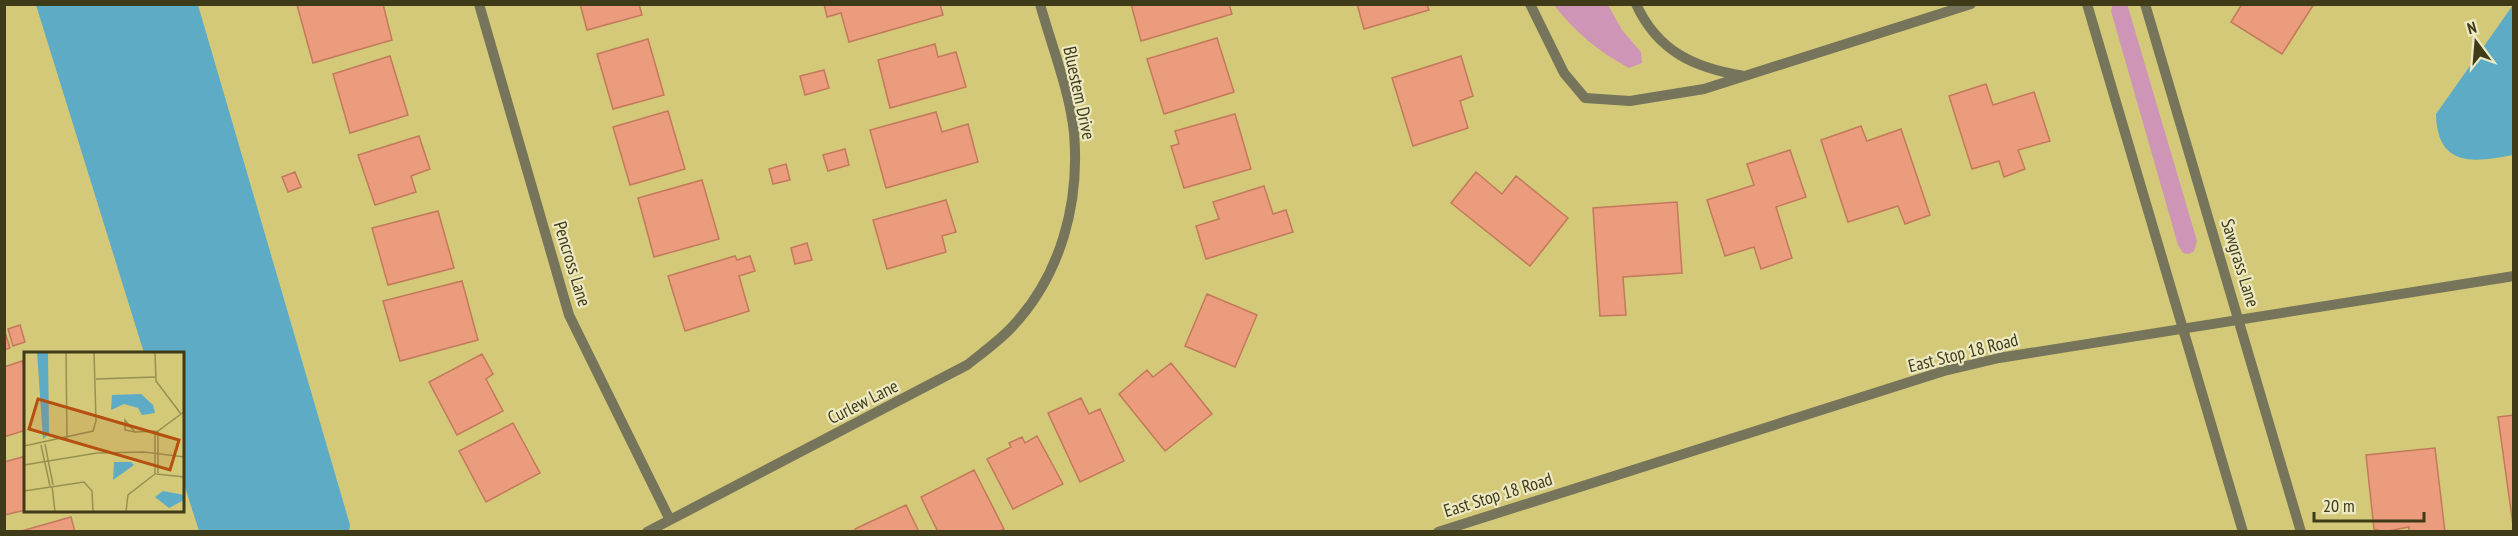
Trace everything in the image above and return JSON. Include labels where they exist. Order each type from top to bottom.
[{"type":"street","name":"Pencross Lane","points":[[479,4],[570,315],[670,520]]},
{"type":"street","name":"Bluestem Drive","points":[[1040,4],[1074,131],[1075,177],[1066,232],[1057,259]]},
{"type":"street","points":[[1530,4],[1564,73],[1585,98],[1630,101],[1665,97],[1748,76],[1971,4]]},
{"type":"street","points":[[1636,4],[1656,35],[1682,58],[1715,71],[1748,76]]},
{"type":"street","points":[[2087,4],[2243,531]]},
{"type":"street","name":"Sawgrass Lane","points":[[2145,4],[2301,531]]},
{"type":"street","name":"Curlew Lane","points":[[647,531],[967,365],[1012,326],[1044,285],[1057,259]]},
{"type":"street","name":"East Stop 18 Road","points":[[1438,531],[1944,371],[1999,358],[2514,276]]},
{"type":"shaded area","points":[[2113,4],[2128,7],[2197,241],[2194,251],[2189,254],[2183,253],[2178,245],[2111,11]]},
{"type":"shaded area","points":[[1554,5],[1608,5],[1622,30],[1641,52],[1642,63],[1629,68],[1608,55],[1579,33]]},
{"type":"water","points":[[36,5],[198,5],[350,525],[349,531],[199,531],[184,484],[184,352],[144,352]]},
{"type":"water","points":[[2513,5],[2513,155],[2471,160],[2460,157],[2450,152],[2443,144],[2438,131],[2436,114]]},
{"type":"building","points":[[383,4],[392,40],[313,63],[297,5]]},
{"type":"building","points":[[580,4],[639,4],[642,15],[587,30]]},
{"type":"building","points":[[824,4],[940,4],[943,15],[849,42],[841,13],[827,17]]},
{"type":"building","points":[[1131,4],[1229,4],[1232,14],[1141,41]]},
{"type":"building","points":[[1357,4],[1427,4],[1429,10],[1364,29]]},
{"type":"building","points":[[2242,4],[2314,4],[2282,54],[2231,22]]},
{"type":"building","points":[[1217,38],[1234,92],[1164,114],[1147,59]]},
{"type":"building","points":[[648,39],[664,95],[613,109],[597,54]]},
{"type":"building","points":[[935,44],[938,57],[956,52],[966,87],[890,108],[878,60]]},
{"type":"building","points":[[390,56],[408,115],[350,133],[333,74]]},
{"type":"building","points":[[1461,56],[1473,96],[1460,101],[1468,128],[1413,146],[1392,78]]},
{"type":"building","points":[[824,70],[829,88],[805,95],[800,76]]},
{"type":"building","points":[[1986,84],[1993,105],[2034,92],[2050,141],[2018,150],[2025,169],[2004,177],[1999,161],[1972,169],[1949,96]]},
{"type":"building","points":[[668,111],[685,169],[630,185],[613,127]]},
{"type":"building","points":[[936,112],[942,132],[968,124],[978,162],[886,188],[870,130]]},
{"type":"building","points":[[1235,114],[1251,169],[1184,188],[1171,146],[1179,144],[1175,131]]},
{"type":"building","points":[[1861,126],[1867,141],[1901,129],[1930,215],[1905,224],[1898,206],[1848,222],[1821,140]]},
{"type":"building","points":[[419,136],[430,169],[411,176],[416,192],[375,205],[358,155]]},
{"type":"building","points":[[845,149],[849,165],[828,171],[823,155]]},
{"type":"building","points":[[1790,150],[1806,197],[1776,207],[1792,258],[1761,269],[1754,247],[1725,256],[1707,200],[1754,185],[1747,164]]},
{"type":"building","points":[[786,164],[790,180],[773,184],[769,169]]},
{"type":"building","points":[[295,172],[301,187],[288,192],[282,177]]},
{"type":"building","points":[[1476,172],[1502,194],[1516,176],[1568,218],[1530,266],[1451,203]]},
{"type":"building","points":[[702,180],[719,239],[654,257],[638,198]]},
{"type":"building","points":[[1264,186],[1273,214],[1286,210],[1293,232],[1206,259],[1196,226],[1219,219],[1213,202]]},
{"type":"building","points":[[946,200],[956,232],[942,236],[946,252],[887,269],[873,220]]},
{"type":"building","points":[[1677,202],[1682,273],[1623,277],[1626,315],[1600,316],[1593,208]]},
{"type":"building","points":[[438,211],[454,268],[388,285],[372,228]]},
{"type":"building","points":[[807,243],[812,260],[795,264],[791,248]]},
{"type":"building","points":[[735,256],[737,260],[750,256],[755,271],[739,276],[749,311],[685,331],[668,276]]},
{"type":"building","points":[[462,281],[478,340],[400,361],[383,301]]},
{"type":"building","points":[[1207,294],[1257,315],[1235,367],[1185,346]]},
{"type":"building","points":[[20,325],[25,342],[13,346],[8,329]]},
{"type":"building","points":[[4,329],[10,348],[4,350]]},
{"type":"building","points":[[482,354],[493,374],[486,379],[503,411],[457,435],[429,382]]},
{"type":"building","points":[[22,361],[24,366],[24,431],[4,437],[4,367]]},
{"type":"building","points":[[1171,363],[1212,414],[1165,451],[1119,394],[1147,370],[1153,377]]},
{"type":"building","points":[[1081,398],[1089,414],[1100,409],[1124,461],[1080,482],[1048,413]]},
{"type":"building","points":[[2514,415],[2514,525],[2513,525],[2498,417]]},
{"type":"building","points":[[513,423],[540,473],[486,502],[459,451]]},
{"type":"building","points":[[1037,436],[1063,484],[1013,509],[987,459],[1011,447],[1009,443],[1022,437],[1025,443]]},
{"type":"building","points":[[2435,448],[2445,532],[2409,532],[2409,527],[2383,532],[2374,529],[2366,455]]},
{"type":"building","points":[[24,457],[24,510],[4,515],[4,462]]},
{"type":"building","points":[[974,470],[1004,529],[999,532],[938,532],[921,497]]},
{"type":"building","points":[[906,505],[919,532],[856,532],[855,529]]},
{"type":"building","points":[[71,517],[75,532],[18,532]]}]
